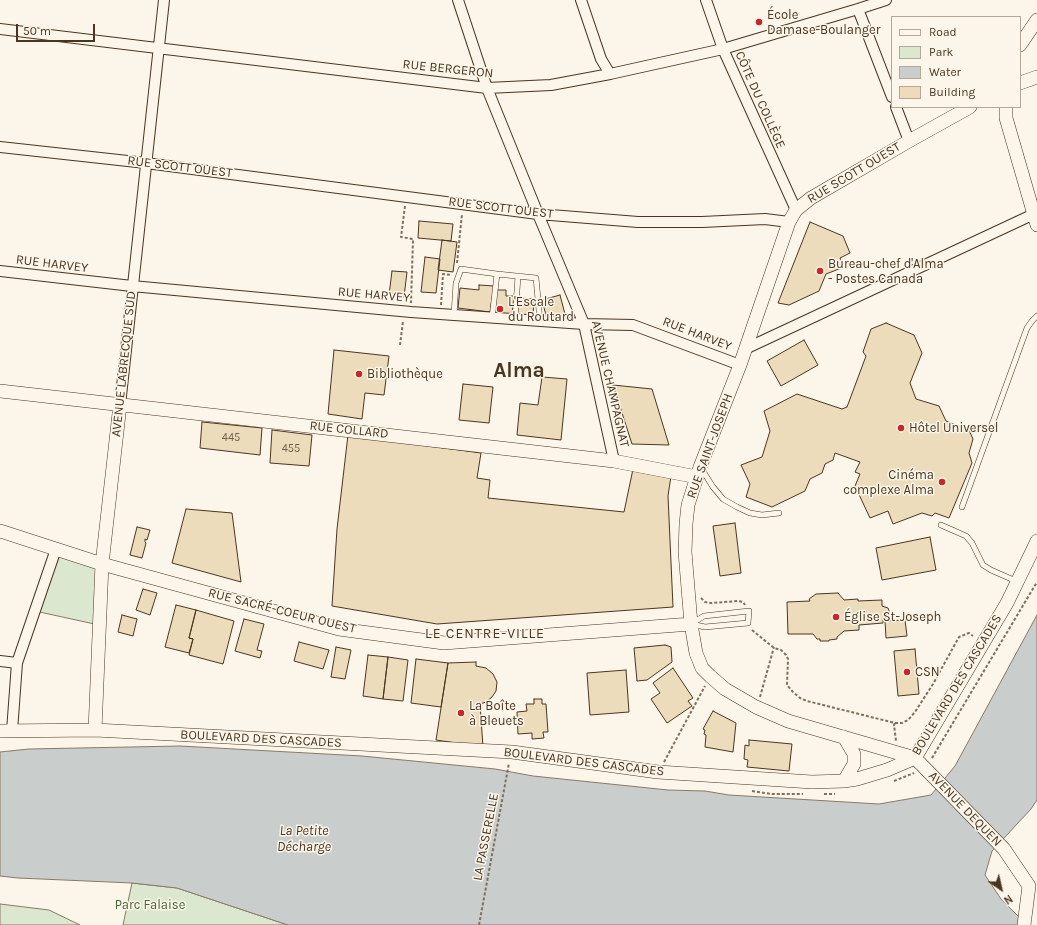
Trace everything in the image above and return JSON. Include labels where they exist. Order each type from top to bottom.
[{"type":"street","name":"AVENUE LABRECQUE SUD","points":[[95,730],[102,564],[164,0]]},
{"type":"street","name":"AVENUE CHAMPAGNAT","points":[[458,0],[487,88],[584,324],[614,461]]},
{"type":"street","points":[[581,0],[601,58],[610,74]]},
{"type":"street","name":"CÔTE DU COLLÈGE","points":[[706,0],[723,49],[796,210]]},
{"type":"street","name":"RUE BERGERON","points":[[0,29],[159,47],[487,88],[551,85],[610,74],[723,49],[886,0]]},
{"type":"street","points":[[858,9],[891,94]]},
{"type":"street","points":[[1021,44],[1037,20]]},
{"type":"street","points":[[1021,83],[1037,77]]},
{"type":"street","points":[[896,108],[909,141]]},
{"type":"street","name":"RUE SCOTT OUEST","points":[[0,147],[146,162],[538,214],[638,222],[702,222],[765,219],[789,222],[796,210],[811,198],[968,108]]},
{"type":"street","points":[[1006,108],[1006,118],[1035,220]]},
{"type":"street","name":"RUE HARVEY","points":[[745,349],[1035,220]]},
{"type":"street","name":"RUE SAINT-JOSEPH","points":[[789,222],[740,365],[699,472],[688,506],[685,545],[691,624],[696,653],[702,668],[710,676],[725,689],[756,707],[788,722],[893,750],[915,758],[926,768]]},
{"type":"street","name":"RUE HARVEY","points":[[0,271],[132,286],[411,312],[584,324],[635,325],[740,365]]},
{"type":"street","name":"RUE COLLARD","points":[[0,391],[699,472]]},
{"type":"street","name":"RUE SACRÉ-COEUR OUEST","points":[[0,531],[102,564],[339,629],[444,643],[691,624]]},
{"type":"street","name":"BOULEVARD DES CASCADES","points":[[6,731],[95,730],[512,752],[658,772],[812,782],[856,779],[887,770],[915,758],[1007,603],[1037,541]]},
{"type":"street","points":[[6,731],[17,663],[56,549]]},
{"type":"street","points":[[0,661],[17,663]]},
{"type":"street","points":[[844,737],[854,754],[854,764],[844,781]]},
{"type":"street","name":"AVENUE DEQUEN","points":[[926,768],[1004,849],[1033,884]]},
{"type":"street","points":[[1024,925],[1027,902],[1033,884]]},
{"type":"lane","points":[[454,315],[456,284],[461,269],[536,278],[540,321]]},
{"type":"lane","points":[[492,318],[497,274]]},
{"type":"lane","points":[[515,319],[518,276]]},
{"type":"lane","points":[[962,507],[1027,328],[1037,316]]},
{"type":"lane","points":[[699,472],[723,499],[737,507],[750,513],[762,515],[779,513]]},
{"type":"lane","points":[[942,525],[966,536],[972,543],[983,565],[1017,582]]},
{"type":"lane","points":[[749,611],[748,622],[705,627],[691,624],[704,616],[749,611]]},
{"type":"path","points":[[406,196],[401,237],[413,239],[411,312]]},
{"type":"path","points":[[457,267],[463,204]]},
{"type":"path","points":[[441,294],[443,274],[456,275]]},
{"type":"path","points":[[400,345],[403,322]]},
{"type":"path","points":[[926,768],[1037,582]]},
{"type":"path","points":[[698,593],[702,600],[711,603],[742,602],[745,604],[747,611]]},
{"type":"path","points":[[748,622],[751,629],[774,647],[781,650],[786,656],[788,659],[787,685],[800,698],[895,723],[902,723],[908,720],[915,712],[933,684],[959,637],[969,633],[996,652]]},
{"type":"path","points":[[756,707],[774,647]]},
{"type":"path","points":[[658,772],[710,676]]},
{"type":"path","points":[[893,750],[896,742],[895,723]]},
{"type":"path","name":"LA PASSERELLE","points":[[479,925],[512,752]]},
{"type":"green space","points":[[56,549],[102,564],[99,625],[35,611]]},
{"type":"green space","name":"Parc Falaise","points":[[132,883],[177,888],[288,925],[123,925]]},
{"type":"green space","points":[[0,904],[49,910],[80,925],[0,925]]},
{"type":"water","name":"La Petite Décharge","points":[[1037,615],[1037,800],[1031,809],[992,851],[985,875],[1001,899],[1027,925],[288,925],[177,888],[132,883],[0,876],[0,752],[29,749],[180,746],[362,756],[495,769],[533,776],[668,790],[705,791],[729,795],[879,804],[931,795],[955,766]]},
{"type":"building","points":[[419,221],[453,224],[451,241],[418,238]]},
{"type":"building","points":[[810,222],[843,236],[850,253],[840,258],[844,267],[826,274],[819,291],[789,305],[778,303]]},
{"type":"building","points":[[442,240],[457,242],[453,272],[438,270]]},
{"type":"building","points":[[425,257],[440,259],[436,293],[421,292]]},
{"type":"building","points":[[392,271],[407,272],[404,297],[389,295]]},
{"type":"building","points":[[479,285],[494,286],[490,312],[458,308],[460,288],[479,290]]},
{"type":"building","points":[[496,290],[506,290],[506,296],[514,296],[512,315],[494,314]]},
{"type":"building","points":[[560,295],[565,314],[547,319],[542,300]]},
{"type":"building","points":[[519,298],[534,299],[533,317],[517,315]]},
{"type":"building","points":[[886,323],[914,335],[922,353],[910,383],[916,399],[939,406],[946,421],[969,430],[973,439],[969,453],[972,463],[949,518],[935,513],[932,516],[922,513],[893,524],[888,511],[870,518],[855,486],[860,474],[855,472],[860,462],[835,453],[833,460],[825,464],[822,473],[810,479],[805,491],[772,507],[746,497],[750,484],[741,465],[762,457],[770,431],[764,411],[797,394],[842,409],[847,407],[866,356],[863,352],[871,329]]},
{"type":"building","points":[[804,340],[818,365],[781,386],[767,361]]},
{"type":"building","name":"Bibliothèque","points":[[334,350],[389,356],[384,395],[365,393],[362,419],[328,414]]},
{"type":"building","points":[[542,377],[567,379],[561,440],[517,435],[520,403],[538,405]]},
{"type":"building","points":[[463,384],[493,387],[489,423],[459,420]]},
{"type":"building","points":[[613,385],[652,389],[669,445],[632,444]]},
{"type":"building","points":[[202,422],[262,428],[260,455],[200,448]]},
{"type":"building","points":[[272,430],[312,435],[309,466],[270,463]]},
{"type":"building","points":[[348,435],[481,453],[477,478],[490,480],[488,498],[624,512],[633,469],[671,476],[668,496],[673,607],[437,624],[332,606],[337,529]]},
{"type":"building","points":[[186,509],[232,513],[241,582],[172,563]]},
{"type":"building","points":[[735,523],[741,573],[720,576],[713,526]]},
{"type":"building","points":[[137,527],[150,530],[147,540],[145,539],[146,543],[142,558],[130,555]]},
{"type":"building","points":[[930,537],[936,570],[882,580],[876,548]]},
{"type":"building","points":[[143,589],[157,593],[150,615],[136,610]]},
{"type":"building","name":"Église St-Joseph","points":[[838,593],[844,600],[882,600],[882,606],[888,608],[889,615],[883,618],[883,623],[859,625],[859,630],[844,631],[837,637],[837,639],[829,641],[820,641],[820,639],[817,639],[813,634],[788,634],[787,602],[810,601],[809,599],[816,594]]},
{"type":"building","points":[[176,605],[196,610],[189,638],[193,639],[189,653],[165,647]]},
{"type":"building","points":[[196,610],[234,621],[223,664],[189,655],[193,639],[189,638]]},
{"type":"building","points":[[122,615],[137,619],[133,636],[118,632]]},
{"type":"building","points":[[244,619],[264,624],[257,650],[262,651],[260,658],[235,651]]},
{"type":"building","points":[[905,620],[907,636],[886,638],[885,621]]},
{"type":"building","points":[[299,642],[329,650],[323,669],[294,661]]},
{"type":"building","points":[[665,645],[671,647],[672,662],[647,680],[637,681],[634,648]]},
{"type":"building","points":[[336,647],[351,650],[345,679],[331,677]]},
{"type":"building","name":"CSN","points":[[915,649],[919,694],[898,696],[894,651]]},
{"type":"building","points":[[368,655],[388,657],[383,699],[363,696]]},
{"type":"building","points":[[388,657],[408,660],[403,701],[383,699]]},
{"type":"building","points":[[416,659],[448,663],[441,707],[411,703]]},
{"type":"building","points":[[476,662],[476,666],[486,668],[493,674],[497,682],[496,691],[492,697],[486,702],[480,704],[483,747],[436,740],[448,663]]},
{"type":"building","points":[[673,668],[693,698],[688,701],[692,706],[667,723],[651,699],[660,693],[653,683]]},
{"type":"building","points":[[626,670],[629,712],[590,715],[587,673]]},
{"type":"building","points":[[534,699],[542,699],[542,704],[546,704],[548,732],[543,732],[544,738],[532,739],[532,733],[518,734],[517,712],[527,711],[526,704],[534,704]]},
{"type":"building","points":[[713,711],[736,723],[733,752],[705,747],[706,735],[704,734],[705,730],[703,729]]},
{"type":"building","points":[[749,740],[792,744],[789,771],[747,767],[748,760],[744,759],[745,745],[749,746]]},
{"type":"place","name":"École Damase-Boulanger","points":[[759,22]]},
{"type":"place","name":"Bureau-chef d'Alma - Postes Canada","points":[[820,271]]},
{"type":"place","name":"L'Escale du Routard","points":[[500,309]]},
{"type":"place","name":"Bibliothèque","points":[[359,374]]},
{"type":"place","name":"Hôtel Universel","points":[[901,428]]},
{"type":"place","name":"Cinéma complexe Alma","points":[[942,482]]},
{"type":"place","name":"Église St-Joseph","points":[[836,617]]},
{"type":"place","name":"CSN","points":[[907,672]]},
{"type":"place","name":"La Boîte à Bleuets","points":[[461,713]]},
{"type":"district","name":"Alma","points":[[519,371]]},
{"type":"district","name":"LE CENTRE-VILLE","points":[[485,634]]}]
